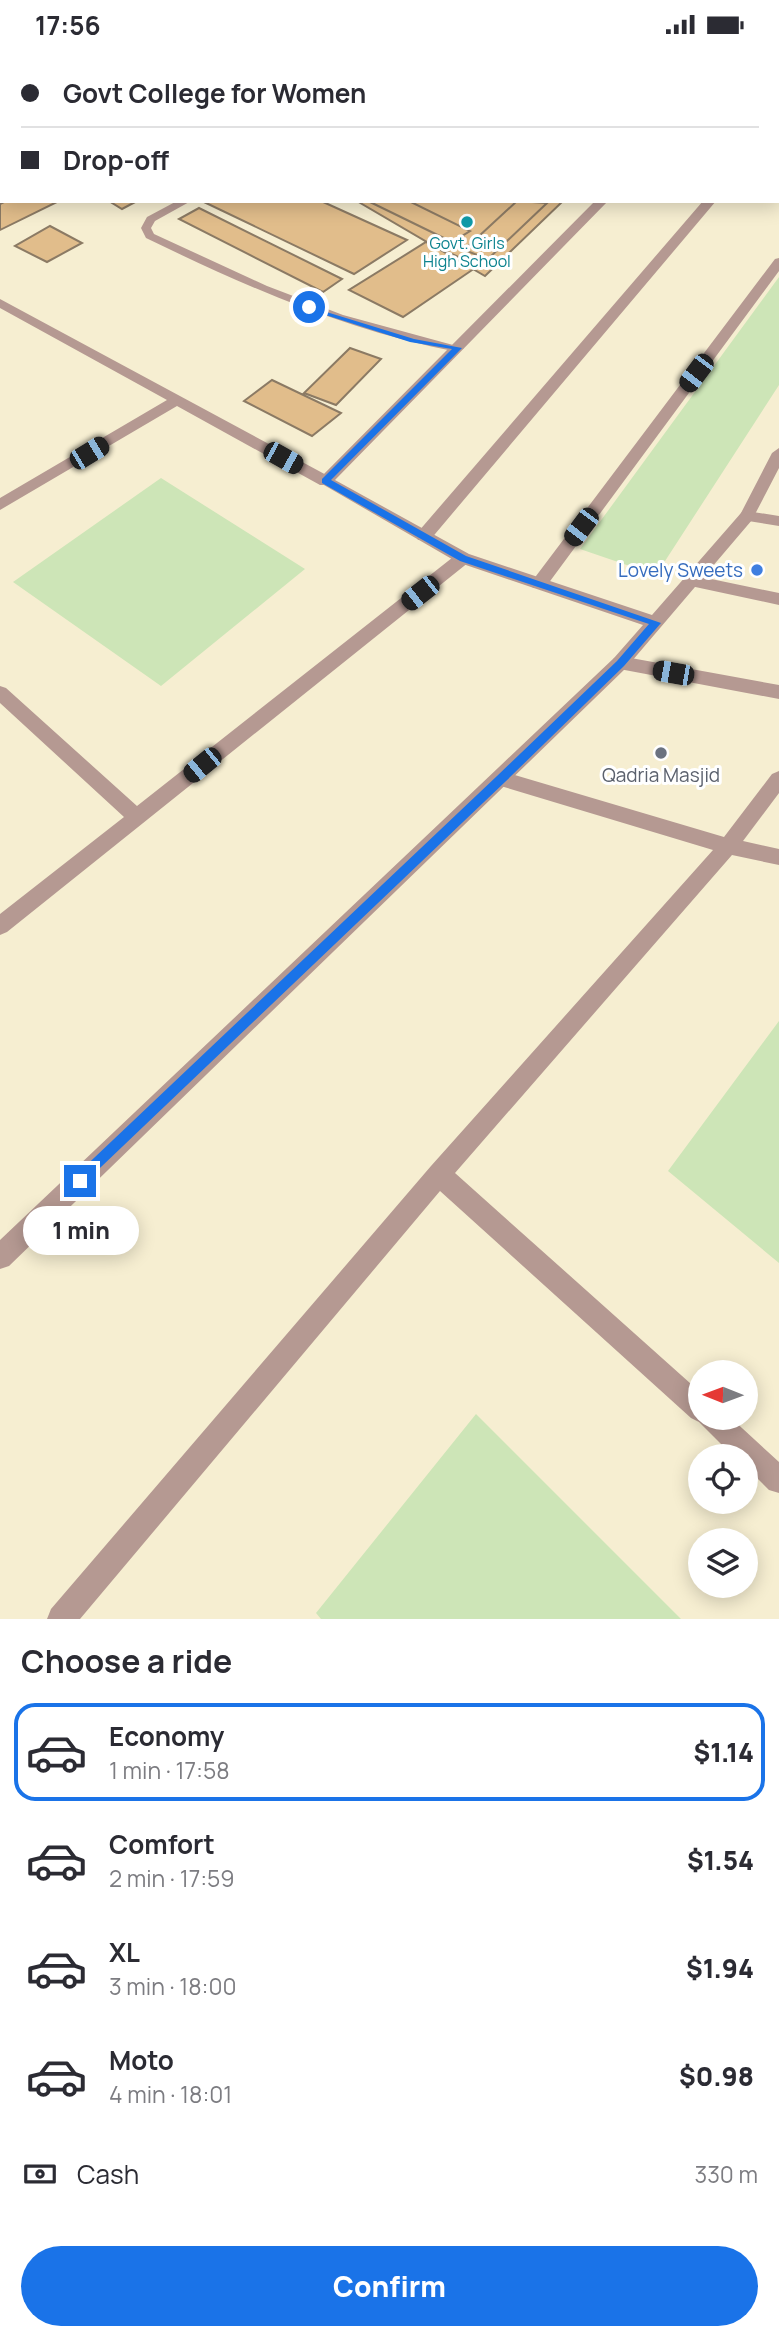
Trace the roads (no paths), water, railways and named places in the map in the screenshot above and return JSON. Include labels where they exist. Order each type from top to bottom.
[{"type":"street","points":[[325,481],[600,203]]},
{"type":"street","points":[[424,536],[708,203]]},
{"type":"street","points":[[539,584],[779,262]]},
{"type":"street","points":[[0,303],[463,558],[656,623]]},
{"type":"street","points":[[0,505],[177,400]]},
{"type":"street","points":[[0,1257],[620,663],[747,516],[779,453]]},
{"type":"street","points":[[747,516],[779,521]]},
{"type":"street","points":[[0,926],[463,558]]},
{"type":"street","points":[[692,581],[779,599]]},
{"type":"street","points":[[620,663],[779,692]]},
{"type":"street","points":[[0,693],[137,817]]},
{"type":"street","points":[[501,779],[728,846],[779,857]]},
{"type":"street","points":[[61,1619],[439,1174],[728,846],[779,779]]},
{"type":"street","points":[[439,1174],[688,1398]]},
{"type":"street","points":[[724,1430],[779,1480]]},
{"type":"lane","points":[[182,203],[151,219],[146,228],[150,236],[283,299],[413,341],[458,348]]},
{"type":"place","name":"Govt. Girls High School","points":[[467,222]]},
{"type":"place","name":"Lovely Sweets","points":[[757,570]]},
{"type":"place","name":"Qadria Masjid","points":[[661,753]]}]
